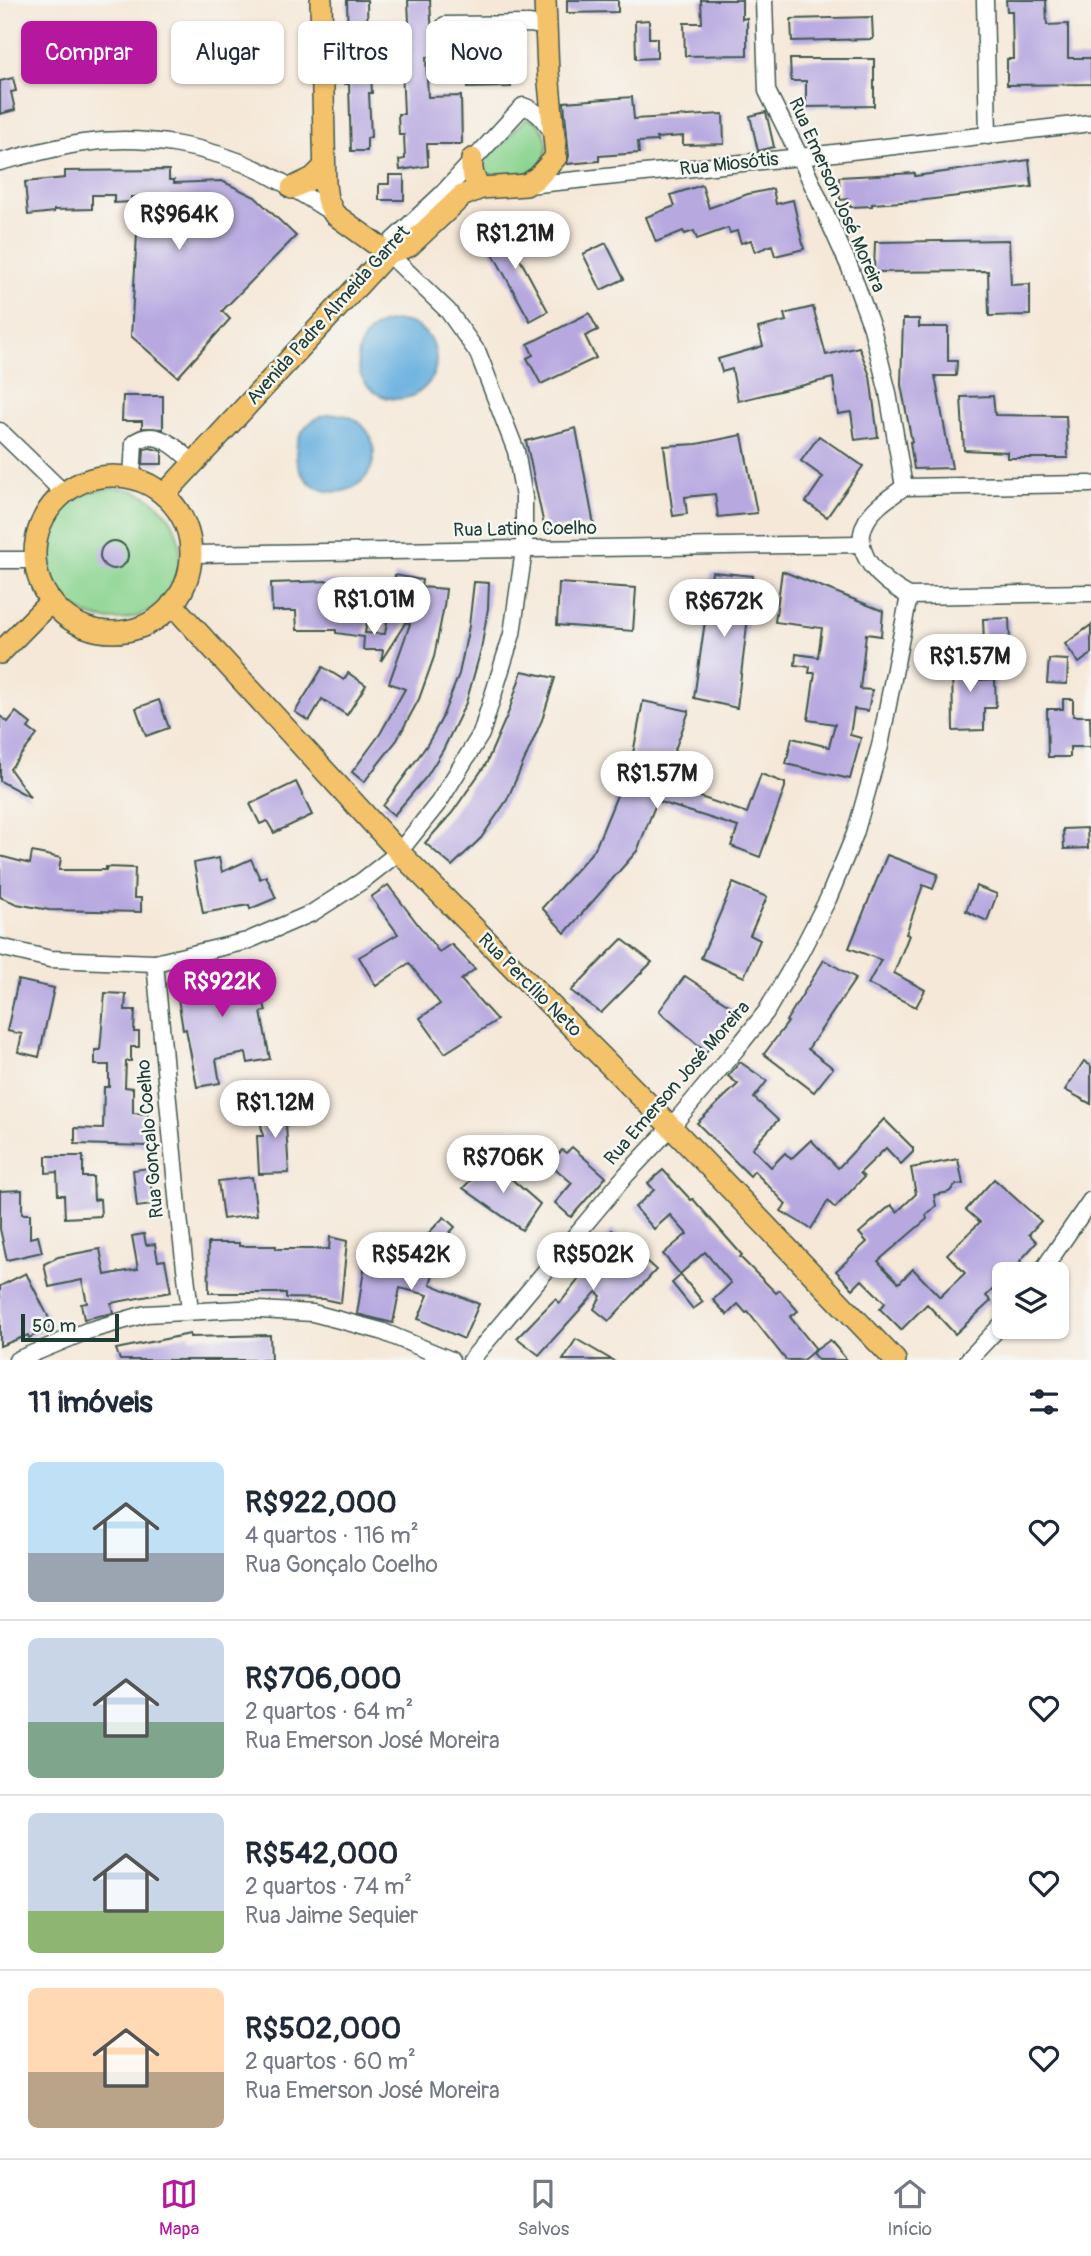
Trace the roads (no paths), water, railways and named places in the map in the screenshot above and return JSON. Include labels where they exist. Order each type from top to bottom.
[{"type":"main road","points":[[321,0],[327,199],[334,214],[387,253]]},
{"type":"main road","points":[[526,185],[538,177],[555,157],[545,0]]},
{"type":"main road","points":[[472,159],[473,178],[481,188]]},
{"type":"main road","points":[[292,188],[313,178],[324,167]]},
{"type":"main road","name":"Rua Miosótis","points":[[387,253],[409,246],[462,196],[481,188],[526,185]]},
{"type":"main road","name":"Avenida Padre Almeida Garret","points":[[164,495],[387,253]]},
{"type":"main road","points":[[96,478],[132,478],[164,495],[184,522],[191,554],[186,581],[172,604],[149,622],[121,631],[101,631],[82,625],[65,615],[51,601],[40,582],[35,545],[41,523],[64,493],[96,478]]},
{"type":"main road","points":[[0,653],[51,601]]},
{"type":"main road","name":"Rua Percílio Neto","points":[[172,604],[399,852],[671,1127],[895,1360]]},
{"type":"street","name":"Rua Emerson José Moreira","points":[[764,0],[767,91],[850,268],[872,328],[888,393],[904,487]]},
{"type":"street","points":[[985,0],[988,136]]},
{"type":"street","points":[[527,24],[546,27]]},
{"type":"street","name":"Avenida Padre Almeida Garret","points":[[387,253],[393,240],[442,194],[523,106],[540,115],[554,134]]},
{"type":"street","name":"Rua Miosótis","points":[[526,185],[1091,123]]},
{"type":"street","points":[[0,162],[84,143],[127,140],[173,144],[224,155],[265,173],[334,214]]},
{"type":"street","points":[[555,157],[563,175],[573,180]]},
{"type":"street","points":[[0,947],[50,959],[155,964],[247,941],[312,913],[362,881],[399,852],[439,802],[481,734],[512,634],[524,550],[524,497],[516,451],[478,353],[448,312],[387,253]]},
{"type":"street","points":[[0,431],[64,493]]},
{"type":"street","points":[[132,478],[134,443],[142,438],[169,442],[193,463]]},
{"type":"street","points":[[1091,484],[904,487],[886,500],[867,520],[860,544],[869,563],[887,584],[909,596],[1091,593]]},
{"type":"street","name":"Rua Latino Coelho","points":[[191,554],[860,544]]},
{"type":"street","points":[[0,560],[35,560]]},
{"type":"street","name":"Rua Emerson José Moreira","points":[[471,1360],[766,1012],[828,899],[855,834],[880,746],[909,596]]},
{"type":"street","name":"Rua Gonçalo Coelho","points":[[155,964],[178,1217],[190,1310]]},
{"type":"street","points":[[1048,1262],[1091,1200]]},
{"type":"street","points":[[17,1360],[87,1331],[146,1314],[240,1309],[313,1313],[381,1331],[451,1360]]},
{"type":"street","points":[[968,1360],[992,1335]]},
{"type":"water","points":[[397,321],[412,324],[424,333],[433,345],[436,360],[433,375],[424,387],[412,396],[397,399],[382,396],[370,387],[361,375],[358,360],[361,345],[370,333],[382,324]]},
{"type":"water","points":[[335,414],[350,417],[362,426],[371,438],[374,453],[371,468],[362,480],[350,489],[335,492],[320,489],[308,480],[299,468],[296,453],[299,438],[308,426],[320,417]]}]
